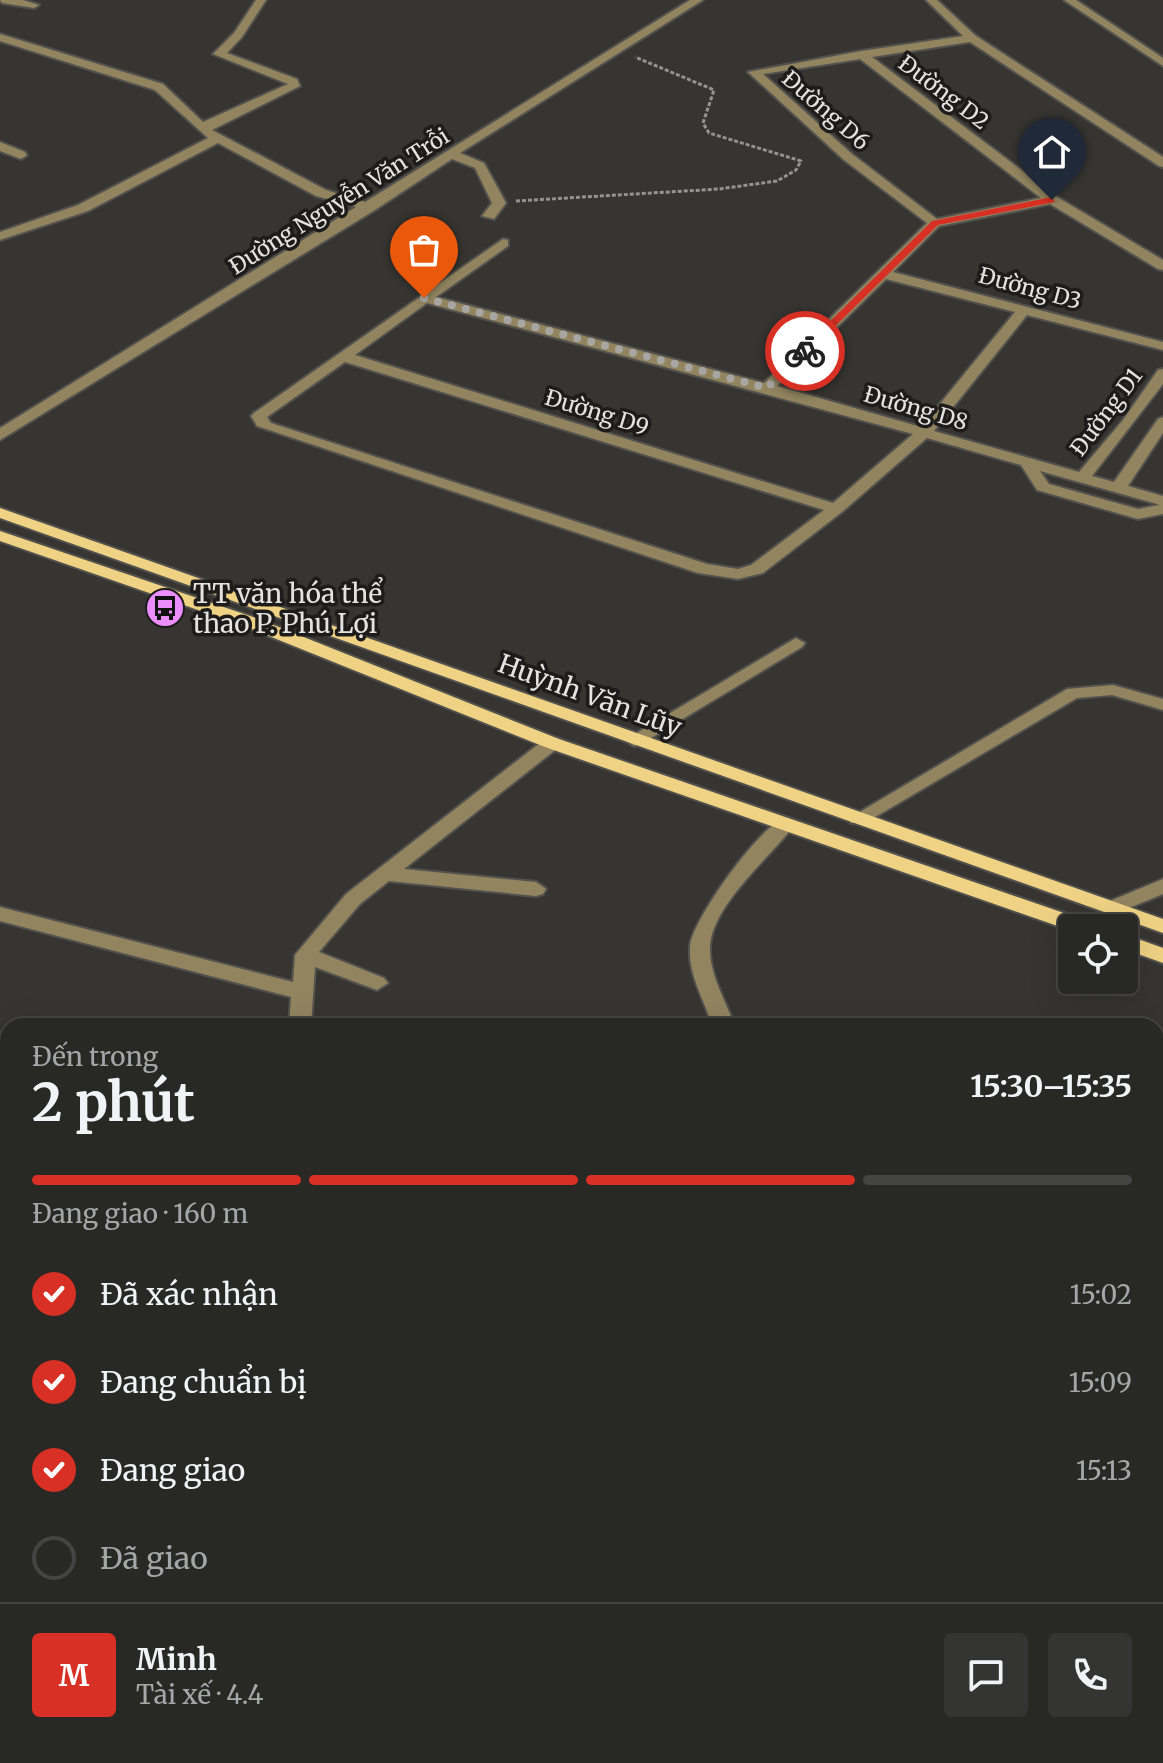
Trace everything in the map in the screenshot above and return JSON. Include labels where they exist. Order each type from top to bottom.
[{"type":"main road","name":"Huỳnh Văn Lũy","points":[[0,513],[1163,926]]},
{"type":"main road","points":[[0,536],[250,622],[552,743],[1058,918]]},
{"type":"main road","points":[[1138,946],[1163,956]]},
{"type":"street","points":[[2,0],[34,5]]},
{"type":"street","points":[[205,131],[207,125],[294,86],[293,81],[219,54],[238,35],[261,0]]},
{"type":"street","name":"Đường Nguyễn Văn Trỗi","points":[[0,435],[698,0]]},
{"type":"street","points":[[931,0],[972,38],[1163,163]]},
{"type":"street","points":[[1069,0],[1163,63]]},
{"type":"street","points":[[0,37],[159,87],[205,131],[321,193],[370,207]]},
{"type":"street","name":"Đường D6","points":[[935,223],[848,157],[754,72],[972,38]]},
{"type":"street","name":"Đường D2","points":[[861,54],[1052,200],[1163,266]]},
{"type":"street","points":[[0,236],[83,208],[219,137]]},
{"type":"street","points":[[0,146],[21,155]]},
{"type":"street","points":[[451,154],[480,166],[499,203],[489,216]]},
{"type":"street","points":[[767,388],[935,223],[1052,200]]},
{"type":"street","points":[[503,243],[259,416],[265,426],[704,569],[738,574],[757,569],[836,509],[924,433],[1025,309]]},
{"type":"street","name":"Đường D3","points":[[885,274],[1163,346]]},
{"type":"street","name":"Đường D8","points":[[424,298],[767,388],[1163,501]]},
{"type":"street","name":"Đường D9","points":[[346,357],[836,509]]},
{"type":"street","name":"Đường D1","points":[[1083,477],[1128,423],[1163,373]]},
{"type":"street","points":[[1128,423],[1160,425]]},
{"type":"street","name":"Đường D1","points":[[1119,487],[1160,425]]},
{"type":"street","points":[[1026,461],[1043,487],[1138,514],[1163,509]]},
{"type":"street","points":[[634,740],[796,643]]},
{"type":"street","points":[[858,819],[1073,693],[1113,690],[1163,705]]},
{"type":"street","points":[[300,1018],[305,955],[353,899],[552,743]]},
{"type":"street","points":[[721,1018],[703,973],[701,935],[759,848],[785,824]]},
{"type":"street","points":[[385,874],[536,889]]},
{"type":"street","points":[[1112,908],[1163,886]]},
{"type":"street","points":[[0,914],[302,992]]},
{"type":"street","points":[[305,955],[377,983]]},
{"type":"path","points":[[499,203],[719,189],[777,181],[796,170],[801,161],[709,133],[703,123],[714,90],[615,50]]},
{"type":"way so far","points":[[424,298],[767,388],[805,351]]},
{"type":"place","name":"TT văn hóa thể thao P. Phú Lợi","points":[[165,608]]},
{"type":"route","points":[[805,351],[935,223],[1052,200]]}]
